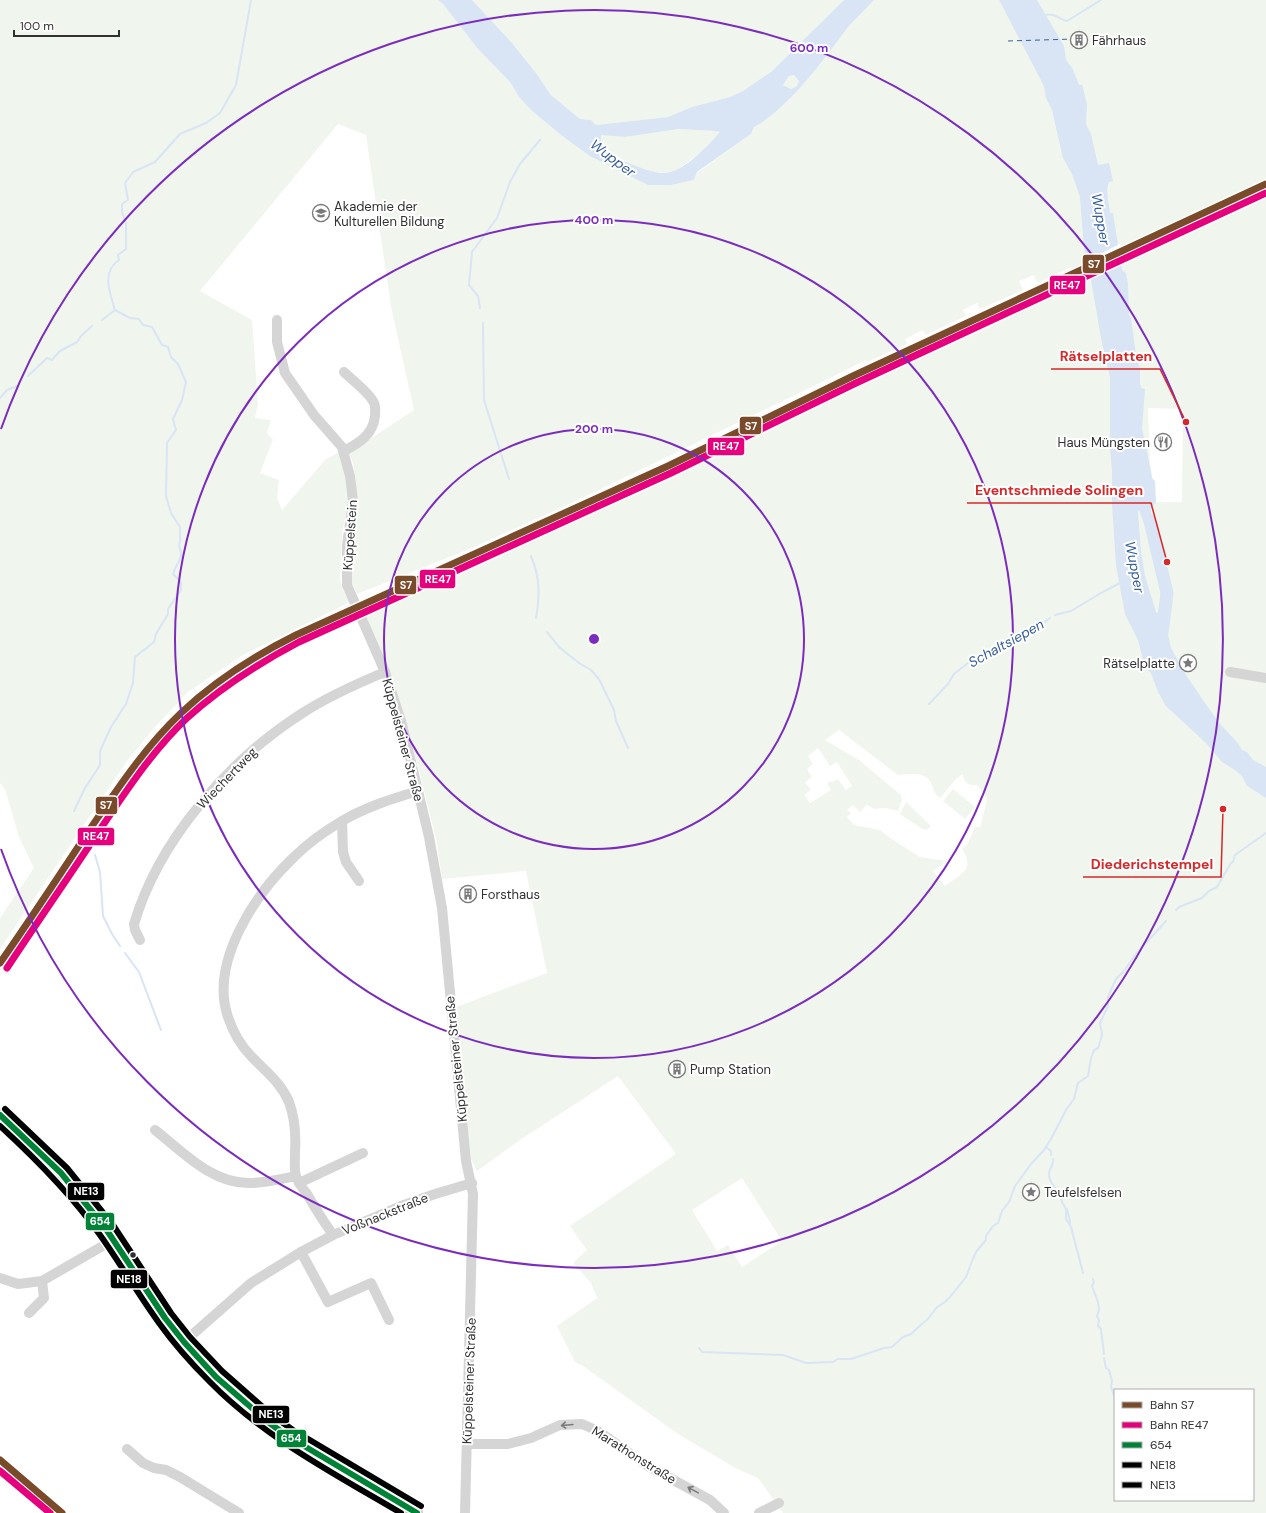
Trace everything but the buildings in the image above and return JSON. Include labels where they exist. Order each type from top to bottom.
[{"type":"main road","points":[[0,1115],[61,1173],[97,1217],[159,1310],[184,1342],[216,1377],[268,1422],[296,1441],[416,1513]]},
{"type":"street","name":"Küppelstein","points":[[276,320],[276,342],[285,373],[314,415],[337,440],[344,451],[352,482],[353,497],[346,558],[347,585],[360,616]]},
{"type":"street","points":[[344,372],[368,395],[374,402],[375,407],[373,426],[369,433],[357,444],[344,451]]},
{"type":"street","name":"Küppelsteiner Straße","points":[[360,616],[385,672],[402,724],[429,837],[442,908],[445,954],[466,1161],[472,1183],[473,1194],[472,1286],[465,1513]]},
{"type":"street","name":"Wiechertweg","points":[[140,940],[134,924],[149,887],[181,830],[216,786],[256,747],[296,717],[330,696],[385,672]]},
{"type":"street","points":[[1230,672],[1239,675],[1266,678]]},
{"type":"street","points":[[333,1235],[297,1179],[295,1125],[292,1112],[278,1082],[241,1045],[233,1031],[227,1016],[223,997],[225,974],[230,953],[240,929],[254,905],[283,868],[307,846],[342,822],[378,804],[418,791]]},
{"type":"street","points":[[342,822],[343,852],[346,862],[359,881]]},
{"type":"street","points":[[155,1130],[202,1168],[220,1178],[233,1182],[249,1183],[297,1179],[363,1153]]},
{"type":"street","name":"Voßnackstraße","points":[[184,1342],[251,1283],[301,1252],[333,1235],[408,1204],[442,1191],[472,1183]]},
{"type":"street","points":[[0,1278],[18,1284],[42,1282],[113,1240]]},
{"type":"street","points":[[301,1252],[323,1301],[328,1302],[371,1283],[389,1320]]},
{"type":"street","points":[[29,1313],[44,1298],[42,1282]]},
{"type":"street","name":"Marathonstraße","points":[[467,1444],[508,1444],[531,1438],[560,1425],[582,1424],[598,1431],[648,1466],[710,1500],[724,1513]]},
{"type":"street","points":[[126,1449],[143,1464],[166,1470],[180,1477],[239,1513]]},
{"type":"street","points":[[759,1513],[779,1503]]},
{"type":"shaded area","points":[[0,0],[438,0],[443,4],[478,49],[510,82],[519,97],[531,110],[561,135],[580,147],[671,185],[694,180],[697,173],[751,134],[754,127],[775,113],[795,93],[849,26],[874,0],[999,0],[1006,13],[1048,20],[1037,0],[1266,0],[1266,785],[1247,786],[1266,798],[1266,1513],[783,1513],[758,1478],[737,1469],[678,1434],[583,1366],[575,1362],[557,1326],[597,1298],[591,1283],[573,1263],[587,1250],[570,1226],[676,1154],[618,1076],[520,1140],[477,1171],[471,1159],[456,1007],[547,973],[526,871],[442,879],[437,842],[408,727],[363,611],[421,586],[476,556],[642,481],[910,352],[913,358],[932,349],[930,343],[970,324],[972,328],[986,322],[984,318],[1027,298],[1031,306],[1044,299],[1041,291],[1072,277],[1071,267],[1037,283],[1034,275],[1019,281],[1023,290],[980,309],[977,303],[963,310],[966,316],[926,335],[923,330],[905,339],[907,344],[867,362],[866,360],[578,500],[472,548],[357,594],[350,579],[356,481],[353,463],[349,453],[414,410],[391,307],[366,135],[338,124],[200,291],[252,320],[258,404],[255,418],[271,420],[267,433],[273,440],[260,473],[279,480],[277,498],[282,510],[325,460],[339,452],[341,456],[348,491],[348,504],[342,534],[340,581],[350,602],[241,656],[188,692],[154,728],[127,761],[0,949],[0,918],[34,868],[19,837],[5,789],[0,783]],"holes":[[[1148,408],[1183,409],[1182,502],[1156,502],[1150,462]],[[839,730],[898,775],[917,774],[926,777],[932,785],[935,794],[940,798],[956,779],[963,774],[967,783],[977,785],[987,798],[986,804],[980,827],[975,827],[967,845],[962,849],[966,856],[967,867],[961,875],[945,886],[933,871],[947,861],[920,857],[880,830],[854,825],[847,817],[851,813],[847,810],[853,805],[860,812],[866,804],[874,809],[884,808],[898,811],[902,800],[901,795],[859,760],[825,740]],[[818,748],[830,766],[837,762],[852,786],[846,790],[838,779],[832,782],[831,781],[827,783],[831,790],[810,803],[804,795],[811,790],[805,782],[812,777],[807,769],[813,764],[808,756]],[[742,1178],[782,1241],[742,1267],[728,1245],[717,1251],[692,1210]]]},
{"type":"shaded area","points":[[472,0],[844,0],[772,71],[743,91],[730,97],[692,107],[668,117],[596,125],[591,120],[580,119],[551,95],[536,73],[512,43]]},
{"type":"shaded area","points":[[794,75],[799,81],[797,86],[791,89],[783,85],[789,76]]},
{"type":"shaded area","points":[[679,129],[720,132],[708,147],[677,170],[662,173],[635,167],[605,149],[600,139],[600,135],[625,137]]},
{"type":"shaded area","points":[[953,789],[975,807],[965,819],[943,801]]},
{"type":"shaded area","points":[[906,802],[931,826],[928,829],[924,830],[900,814]]},
{"type":"water","points":[[438,0],[472,0],[512,43],[536,73],[551,95],[580,119],[591,120],[596,125],[668,117],[692,107],[730,97],[743,91],[772,71],[844,0],[874,0],[849,26],[795,93],[775,113],[754,127],[751,134],[697,172],[694,180],[671,185],[648,185],[590,156],[561,135],[531,110],[519,97],[510,82],[478,49],[443,4]],"holes":[[[794,75],[799,81],[797,86],[791,89],[783,85],[789,76]],[[679,129],[720,132],[706,148],[687,164],[674,171],[664,173],[644,169],[624,161],[614,155],[606,149],[602,142],[601,135],[625,137]]]},
{"type":"water","points":[[999,0],[1037,0],[1064,46],[1066,60],[1073,69],[1079,85],[1082,85],[1087,104],[1086,124],[1091,134],[1098,165],[1109,163],[1113,181],[1109,182],[1108,186],[1108,201],[1110,213],[1113,213],[1122,270],[1126,273],[1128,284],[1129,315],[1131,318],[1136,355],[1140,369],[1140,384],[1141,388],[1145,389],[1142,429],[1152,478],[1155,481],[1156,502],[1151,509],[1154,538],[1150,539],[1139,510],[1138,512],[1141,552],[1145,576],[1156,612],[1164,617],[1171,648],[1184,672],[1220,724],[1237,742],[1242,750],[1247,752],[1253,760],[1266,767],[1266,798],[1247,786],[1242,776],[1222,762],[1206,743],[1166,706],[1158,692],[1151,673],[1142,665],[1142,655],[1138,640],[1125,614],[1116,565],[1110,449],[1110,377],[1084,249],[1080,197],[1072,174],[1063,158],[1052,110],[1046,98],[1044,86]]},
{"type":"water","points":[[1162,588],[1170,588],[1172,596],[1172,607],[1167,617],[1161,612]]},
{"type":"pier","points":[[1120,244],[1122,253],[1087,269],[1085,261]]},
{"type":"waterway","points":[[74,811],[85,788],[100,765],[100,751],[111,727],[126,704],[133,683],[135,657],[154,642],[156,634],[168,614],[168,609],[181,590],[181,582],[173,574],[181,557],[181,550],[179,546],[180,527],[171,513],[166,496],[167,443],[176,430],[173,419],[182,400],[186,382],[178,364],[171,357],[168,347],[162,345],[152,327],[143,325],[139,319],[130,318],[115,310],[108,283],[110,270],[119,260],[118,255],[126,249],[126,223],[122,212],[122,204],[128,200],[125,183],[133,172],[155,162],[180,134],[206,123],[220,113],[236,85],[251,0]]},
{"type":"waterway","points":[[1044,15],[1054,15],[1067,21],[1101,0]]},
{"type":"waterway","points":[[480,308],[478,296],[469,285],[472,252],[497,218],[510,182],[520,164],[540,140]]},
{"type":"waterway","points":[[102,320],[115,310]]},
{"type":"waterway","points":[[483,323],[484,400],[509,479]]},
{"type":"waterway","points":[[28,376],[47,358],[52,360],[60,351],[77,342],[92,326]]},
{"type":"waterway","points":[[0,398],[7,390],[17,386]]},
{"type":"waterway","name":"Wupper","points":[[1150,521],[1167,593],[1162,633]]},
{"type":"waterway","points":[[531,556],[538,579],[536,618]]},
{"type":"waterway","name":"Schaltsiepen","points":[[1055,615],[1071,611],[1120,583]]},
{"type":"waterway","name":"Schaltsiepen","points":[[929,704],[948,684],[954,674],[968,663],[1032,631],[1050,618]]},
{"type":"waterway","points":[[547,632],[559,647],[579,663],[591,670],[599,679],[614,710],[616,721],[628,748]]},
{"type":"waterway","points":[[1176,910],[1179,907],[1202,898],[1209,891],[1217,887],[1233,862],[1235,855],[1266,833]]},
{"type":"waterway","points":[[95,855],[100,872],[103,916],[120,946]]},
{"type":"waterway","points":[[699,1348],[702,1352],[783,1355],[806,1363],[833,1362],[838,1359],[851,1359],[884,1348],[892,1347],[903,1337],[911,1334],[927,1320],[937,1307],[950,1297],[966,1277],[976,1252],[986,1240],[986,1236],[993,1226],[998,1223],[1002,1211],[1009,1202],[1015,1186],[1051,1139],[1066,1110],[1074,1099],[1078,1083],[1088,1076],[1091,1058],[1094,1050],[1098,1048],[1101,1039],[1102,1034],[1100,1023],[1108,1006],[1108,997],[1116,979],[1124,971],[1135,955],[1166,921]]},
{"type":"waterway","points":[[125,953],[139,972],[161,1030]]},
{"type":"waterway","points":[[1046,1147],[1051,1151],[1051,1155]]},
{"type":"waterway","points":[[1053,1159],[1049,1177],[1060,1194],[1066,1209],[1066,1219],[1071,1227],[1083,1273]]},
{"type":"waterway","points":[[1067,1209],[1070,1223]]},
{"type":"waterway","points":[[1093,1279],[1094,1282],[1092,1286],[1098,1302],[1098,1326],[1101,1329],[1104,1354]]},
{"type":"waterway","points":[[1104,1358],[1106,1368],[1109,1370],[1112,1381],[1111,1387],[1114,1395]]},
{"type":"ferry route","points":[[1008,41],[1074,39]]},
{"type":"rail line","name":"S7","points":[[0,963],[109,801],[143,755],[168,726],[194,701],[250,660],[296,635],[668,466],[853,376],[1266,184]]},
{"type":"rail line","name":"RE47","points":[[7,968],[149,760],[187,718],[213,696],[269,658],[299,642],[671,473],[856,383],[1266,193]]},
{"type":"rail line","name":"S7","points":[[0,1460],[62,1513]]},
{"type":"rail line","name":"RE47","points":[[0,1471],[50,1513]]},
{"type":"transit line","name":"NE13","points":[[5,1109],[67,1168],[113,1225],[171,1313],[190,1337],[222,1371],[273,1416],[293,1430],[421,1506]]},
{"type":"transit line","name":"654","points":[[0,1115],[61,1173],[106,1229],[165,1318],[184,1342],[216,1377],[268,1422],[289,1437],[417,1513]]},
{"type":"transit line","name":"NE18","points":[[0,1126],[40,1164],[77,1205],[89,1220],[165,1331],[183,1354],[210,1382],[231,1402],[277,1438],[301,1454],[401,1513]]},
{"type":"place","name":"Fährhaus","points":[[1079,40]]},
{"type":"place","name":"Akademie der Kulturellen Bildung","points":[[321,213]]},
{"type":"place","name":"Rätselplatten","points":[[1186,422]]},
{"type":"place","name":"Haus Müngsten","points":[[1163,442]]},
{"type":"place","name":"Eventschmiede Solingen","points":[[1167,562]]},
{"type":"place","name":"Rätselplatte","points":[[1188,663]]},
{"type":"place","name":"Diederichstempel","points":[[1223,809]]},
{"type":"place","name":"Forsthaus","points":[[468,894]]},
{"type":"place","name":"Pump Station","points":[[677,1069]]},
{"type":"place","name":"Teufelsfelsen","points":[[1031,1192]]}]
